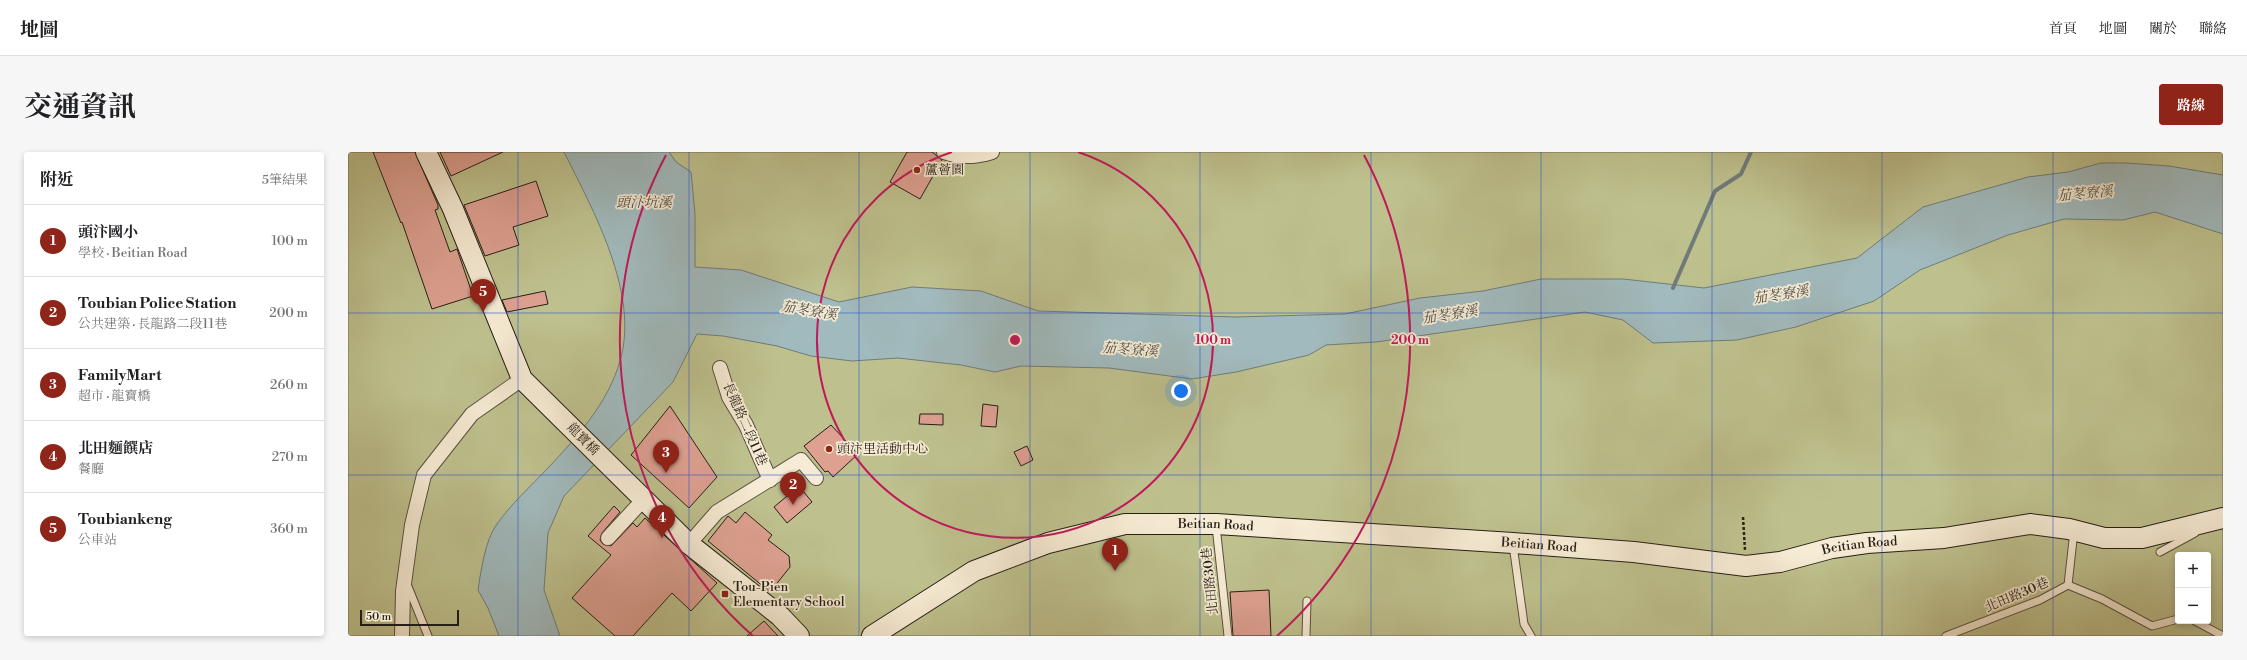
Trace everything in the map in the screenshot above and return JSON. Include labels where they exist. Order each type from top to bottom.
[{"type":"street","points":[[402,636],[405,578],[412,525],[424,475],[472,414],[522,379],[453,209],[426,152]]},
{"type":"street","points":[[944,152],[954,156],[968,157],[992,152]]},
{"type":"street","name":"長龍路二段11巷","points":[[720,368],[729,397],[746,425],[770,480]]},
{"type":"street","name":"龍寶橋","points":[[522,379],[688,544],[780,616],[799,636]]},
{"type":"street","name":"長龍路二段11巷","points":[[688,544],[717,512],[801,460],[816,478]]},
{"type":"street","points":[[608,538],[644,499]]},
{"type":"street","name":"Beitian Road","points":[[872,636],[974,571],[1048,543],[1125,524],[1216,524],[1513,543],[1634,552],[1746,566],[1780,562],[1832,548],[1867,543],[1944,538],[2030,524],[2074,530],[2104,538],[2142,538],[2221,519]]},
{"type":"lane","points":[[2160,552],[2221,519]]},
{"type":"lane","name":"北田路30巷","points":[[1216,524],[1228,636]]},
{"type":"lane","name":"北田路30巷","points":[[1946,636],[2040,600],[2068,584],[2074,530]]},
{"type":"lane","points":[[1513,543],[1524,624],[1531,636]]},
{"type":"lane","points":[[405,578],[428,636]]},
{"type":"lane","points":[[2068,584],[2102,598],[2152,626],[2175,620]]},
{"type":"lane","points":[[1306,636],[1307,601]]},
{"type":"lane","points":[[2201,624],[2223,636]]},
{"type":"path","points":[[1743,517],[1746,566]]},
{"type":"green space","points":[[348,152],[2223,152],[2223,636],[348,636]]},
{"type":"water","points":[[564,152],[669,152],[676,162],[691,172],[695,214],[695,267],[741,270],[839,302],[912,287],[981,291],[1038,311],[1236,317],[1345,314],[1420,298],[1483,291],[1541,279],[1623,279],[1704,288],[1857,258],[1923,207],[2028,177],[2068,172],[2101,163],[2169,166],[2223,175],[2223,234],[2155,212],[2123,220],[2064,219],[2008,235],[1920,270],[1874,301],[1796,327],[1737,340],[1653,343],[1623,320],[1585,312],[1376,342],[1326,345],[1309,355],[1236,372],[1192,379],[1109,368],[1021,366],[995,372],[961,365],[898,358],[852,361],[811,356],[777,346],[723,336],[697,334],[673,382],[564,496],[548,533],[544,590],[560,636],[499,636],[488,608],[478,590],[489,538],[508,509],[570,444],[600,405],[615,376],[620,361],[625,335],[624,308],[619,281],[610,253],[600,226]]},
{"type":"building","points":[[373,152],[415,152],[438,205],[438,209],[435,210],[450,252],[457,249],[473,296],[432,309],[402,222],[401,223]]},
{"type":"building","points":[[440,152],[503,152],[451,176]]},
{"type":"building","name":"蘆薈園","points":[[907,152],[932,152],[942,160],[920,199],[890,182]]},
{"type":"building","points":[[536,181],[548,216],[513,227],[519,245],[485,256],[464,205]]},
{"type":"building","points":[[545,291],[548,304],[507,312],[502,300]]},
{"type":"building","points":[[983,404],[998,406],[996,427],[981,426]]},
{"type":"building","points":[[670,406],[717,477],[689,508],[631,455]]},
{"type":"building","points":[[920,414],[943,414],[943,425],[919,424]]},
{"type":"building","name":"頭汴里活動中心","points":[[831,425],[858,454],[833,477],[828,471],[825,472],[804,446]]},
{"type":"building","points":[[1027,446],[1033,460],[1021,466],[1014,452]]},
{"type":"building","points":[[799,486],[812,502],[787,523],[774,507]]},
{"type":"building","points":[[614,506],[620,512],[602,533],[600,540],[603,544],[611,546],[633,523],[637,527],[645,518],[717,583],[691,611],[672,593],[633,636],[615,636],[572,598],[611,555],[588,536]]},
{"type":"building","points":[[745,512],[772,535],[768,540],[789,556],[790,567],[770,592],[708,541],[728,516],[736,523]]},
{"type":"building","points":[[1269,590],[1271,636],[1233,636],[1230,592]]},
{"type":"building","points":[[764,621],[778,636],[747,636]]},
{"type":"waterway","points":[[1673,288],[1715,191],[1741,174],[1751,152]]},
{"type":"place","name":"蘆薈園","points":[[917,170]]},
{"type":"place","name":"Toubiankeng","points":[[483,312]]},
{"type":"place","name":"頭汴里活動中心","points":[[829,449]]},
{"type":"place","name":"FamilyMart","points":[[666,473]]},
{"type":"place","name":"Toubian Police Station","points":[[793,505]]},
{"type":"place","name":"北田麵饌店","points":[[662,538]]},
{"type":"place","name":"頭汴國小","points":[[1115,571]]},
{"type":"place","name":"Tou-Pien Elementary School","points":[[725,594]]},
{"type":"water label","name":"茄苳寮溪","points":[[2085,194]]},
{"type":"water label","name":"頭汴坑溪","points":[[644,203]]},
{"type":"water label","name":"茄苳寮溪","points":[[1781,295]]},
{"type":"water label","name":"茄苳寮溪","points":[[809,311]]},
{"type":"water label","name":"茄苳寮溪","points":[[1450,315]]},
{"type":"water label","name":"茄苳寮溪","points":[[1130,350]]}]
